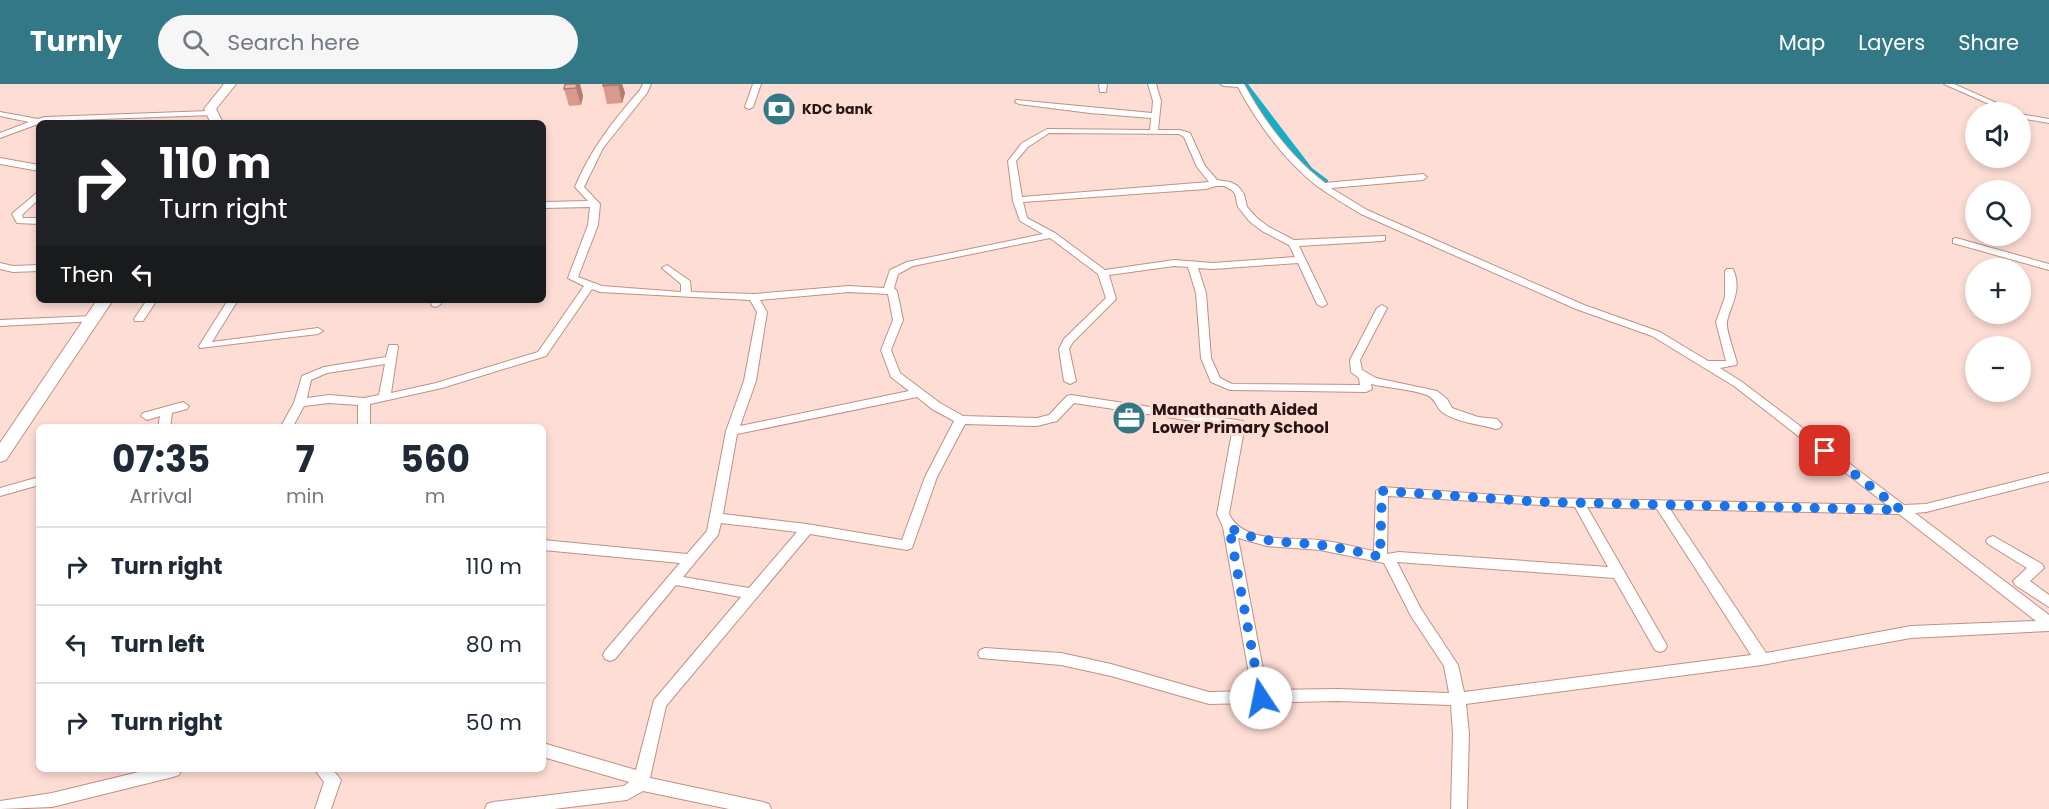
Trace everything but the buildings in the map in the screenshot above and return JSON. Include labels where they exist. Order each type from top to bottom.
[{"type":"street","points":[[62,120],[167,116],[213,118],[210,109],[230,84]]},
{"type":"street","points":[[595,204],[579,188],[582,179],[601,142],[644,91],[647,84]]},
{"type":"street","points":[[749,107],[757,84]]},
{"type":"street","points":[[1152,84],[1158,101],[1154,132]]},
{"type":"street","points":[[1224,84],[1240,84],[1261,116],[1304,170],[1323,186],[1364,212],[1580,306],[1656,334],[1738,384],[2049,624]]},
{"type":"street","points":[[1948,84],[1990,102]]},
{"type":"street","points":[[1019,102],[1157,116]]},
{"type":"street","points":[[0,114],[36,121]]},
{"type":"street","points":[[161,120],[167,116]]},
{"type":"street","points":[[2031,118],[2049,121]]},
{"type":"street","points":[[0,136],[36,121]]},
{"type":"street","points":[[1070,381],[1064,349],[1068,340],[1111,299],[1103,273],[1053,235],[1023,219],[1012,161],[1025,145],[1047,131],[1180,132],[1187,135],[1201,167],[1215,183]]},
{"type":"street","points":[[0,161],[36,167]]},
{"type":"street","points":[[1323,186],[1423,177]]},
{"type":"street","points":[[1018,200],[1224,183],[1239,191],[1242,206],[1270,234],[1293,243],[1382,238]]},
{"type":"street","points":[[36,197],[17,214],[20,221],[36,221]]},
{"type":"street","points":[[546,205],[595,204]]},
{"type":"street","points":[[595,204],[593,225],[573,278],[600,289],[754,297],[849,289],[892,291],[897,320],[886,350],[895,375],[962,420],[1037,422],[1053,418],[1071,399],[1239,424],[1223,514],[1229,527],[1261,698]]},
{"type":"street","points":[[888,291],[893,272],[910,264],[1053,235]]},
{"type":"street","points":[[1956,241],[2049,267]]},
{"type":"street","points":[[1293,243],[1322,304]]},
{"type":"street","points":[[1103,273],[1137,267],[1192,264],[1213,266],[1300,260]]},
{"type":"street","points":[[1192,264],[1201,293],[1206,358],[1215,380],[1230,387],[1366,389],[1365,378]]},
{"type":"street","points":[[0,266],[13,269],[36,268]]},
{"type":"street","points":[[667,268],[686,283],[686,295]]},
{"type":"street","points":[[1705,364],[1732,363],[1721,322],[1726,313],[1732,286],[1730,272]]},
{"type":"street","points":[[300,403],[329,399],[364,402],[438,386],[542,354],[590,285]]},
{"type":"street","points":[[610,655],[713,532],[732,431],[750,381],[762,312],[754,297]]},
{"type":"street","points":[[0,456],[103,303]]},
{"type":"street","points":[[139,319],[150,303]]},
{"type":"street","points":[[230,303],[204,346],[318,332]]},
{"type":"street","points":[[1382,308],[1355,360],[1357,372],[1365,378],[1433,393],[1443,402],[1444,408],[1448,411],[1477,421],[1493,422],[1496,425]]},
{"type":"street","points":[[0,323],[93,319]]},
{"type":"street","points":[[385,396],[393,347]]},
{"type":"street","points":[[288,424],[300,403],[306,378],[324,370],[391,360]]},
{"type":"street","points":[[732,431],[920,393]]},
{"type":"street","points":[[364,402],[364,424]]},
{"type":"street","points":[[147,416],[183,406]]},
{"type":"street","points":[[164,424],[166,411]]},
{"type":"street","points":[[715,518],[807,529],[907,545],[931,477],[962,420]]},
{"type":"street","points":[[1459,809],[1461,734],[1458,699],[1451,665],[1416,612],[1385,558],[1382,491],[1578,502],[1901,510],[1926,508],[2049,477]]},
{"type":"street","points":[[0,492],[36,482]]},
{"type":"street","points":[[1578,502],[1660,646]]},
{"type":"street","points":[[1660,504],[1762,659]]},
{"type":"street","points":[[1229,527],[1243,535],[1267,541],[1320,545],[1385,558],[1399,557],[1619,573]]},
{"type":"street","points":[[493,809],[627,793],[642,781],[660,704],[807,529]]},
{"type":"street","points":[[1993,541],[2037,568],[2020,581],[2049,602]]},
{"type":"street","points":[[546,544],[691,559]]},
{"type":"street","points":[[674,580],[752,594]]},
{"type":"street","points":[[985,654],[1061,659],[1111,670],[1209,698],[1337,695],[1458,699],[1762,659],[1911,632],[2049,624]]},
{"type":"street","points":[[546,751],[642,781],[764,809]]},
{"type":"street","points":[[0,808],[52,800],[165,772]]},
{"type":"street","points":[[323,809],[333,780],[325,772]]},
{"type":"waterway","points":[[1244,84],[1309,170],[1325,182]]},
{"type":"place","name":"KDC bank","points":[[779,109]]},
{"type":"place","name":"Manathanath Aided Lower Primary School","points":[[1129,418]]},
{"type":"route","points":[[1261,698],[1229,527],[1243,535],[1267,541],[1320,545],[1380,557],[1382,491],[1542,502],[1901,510],[1825,451]]}]
